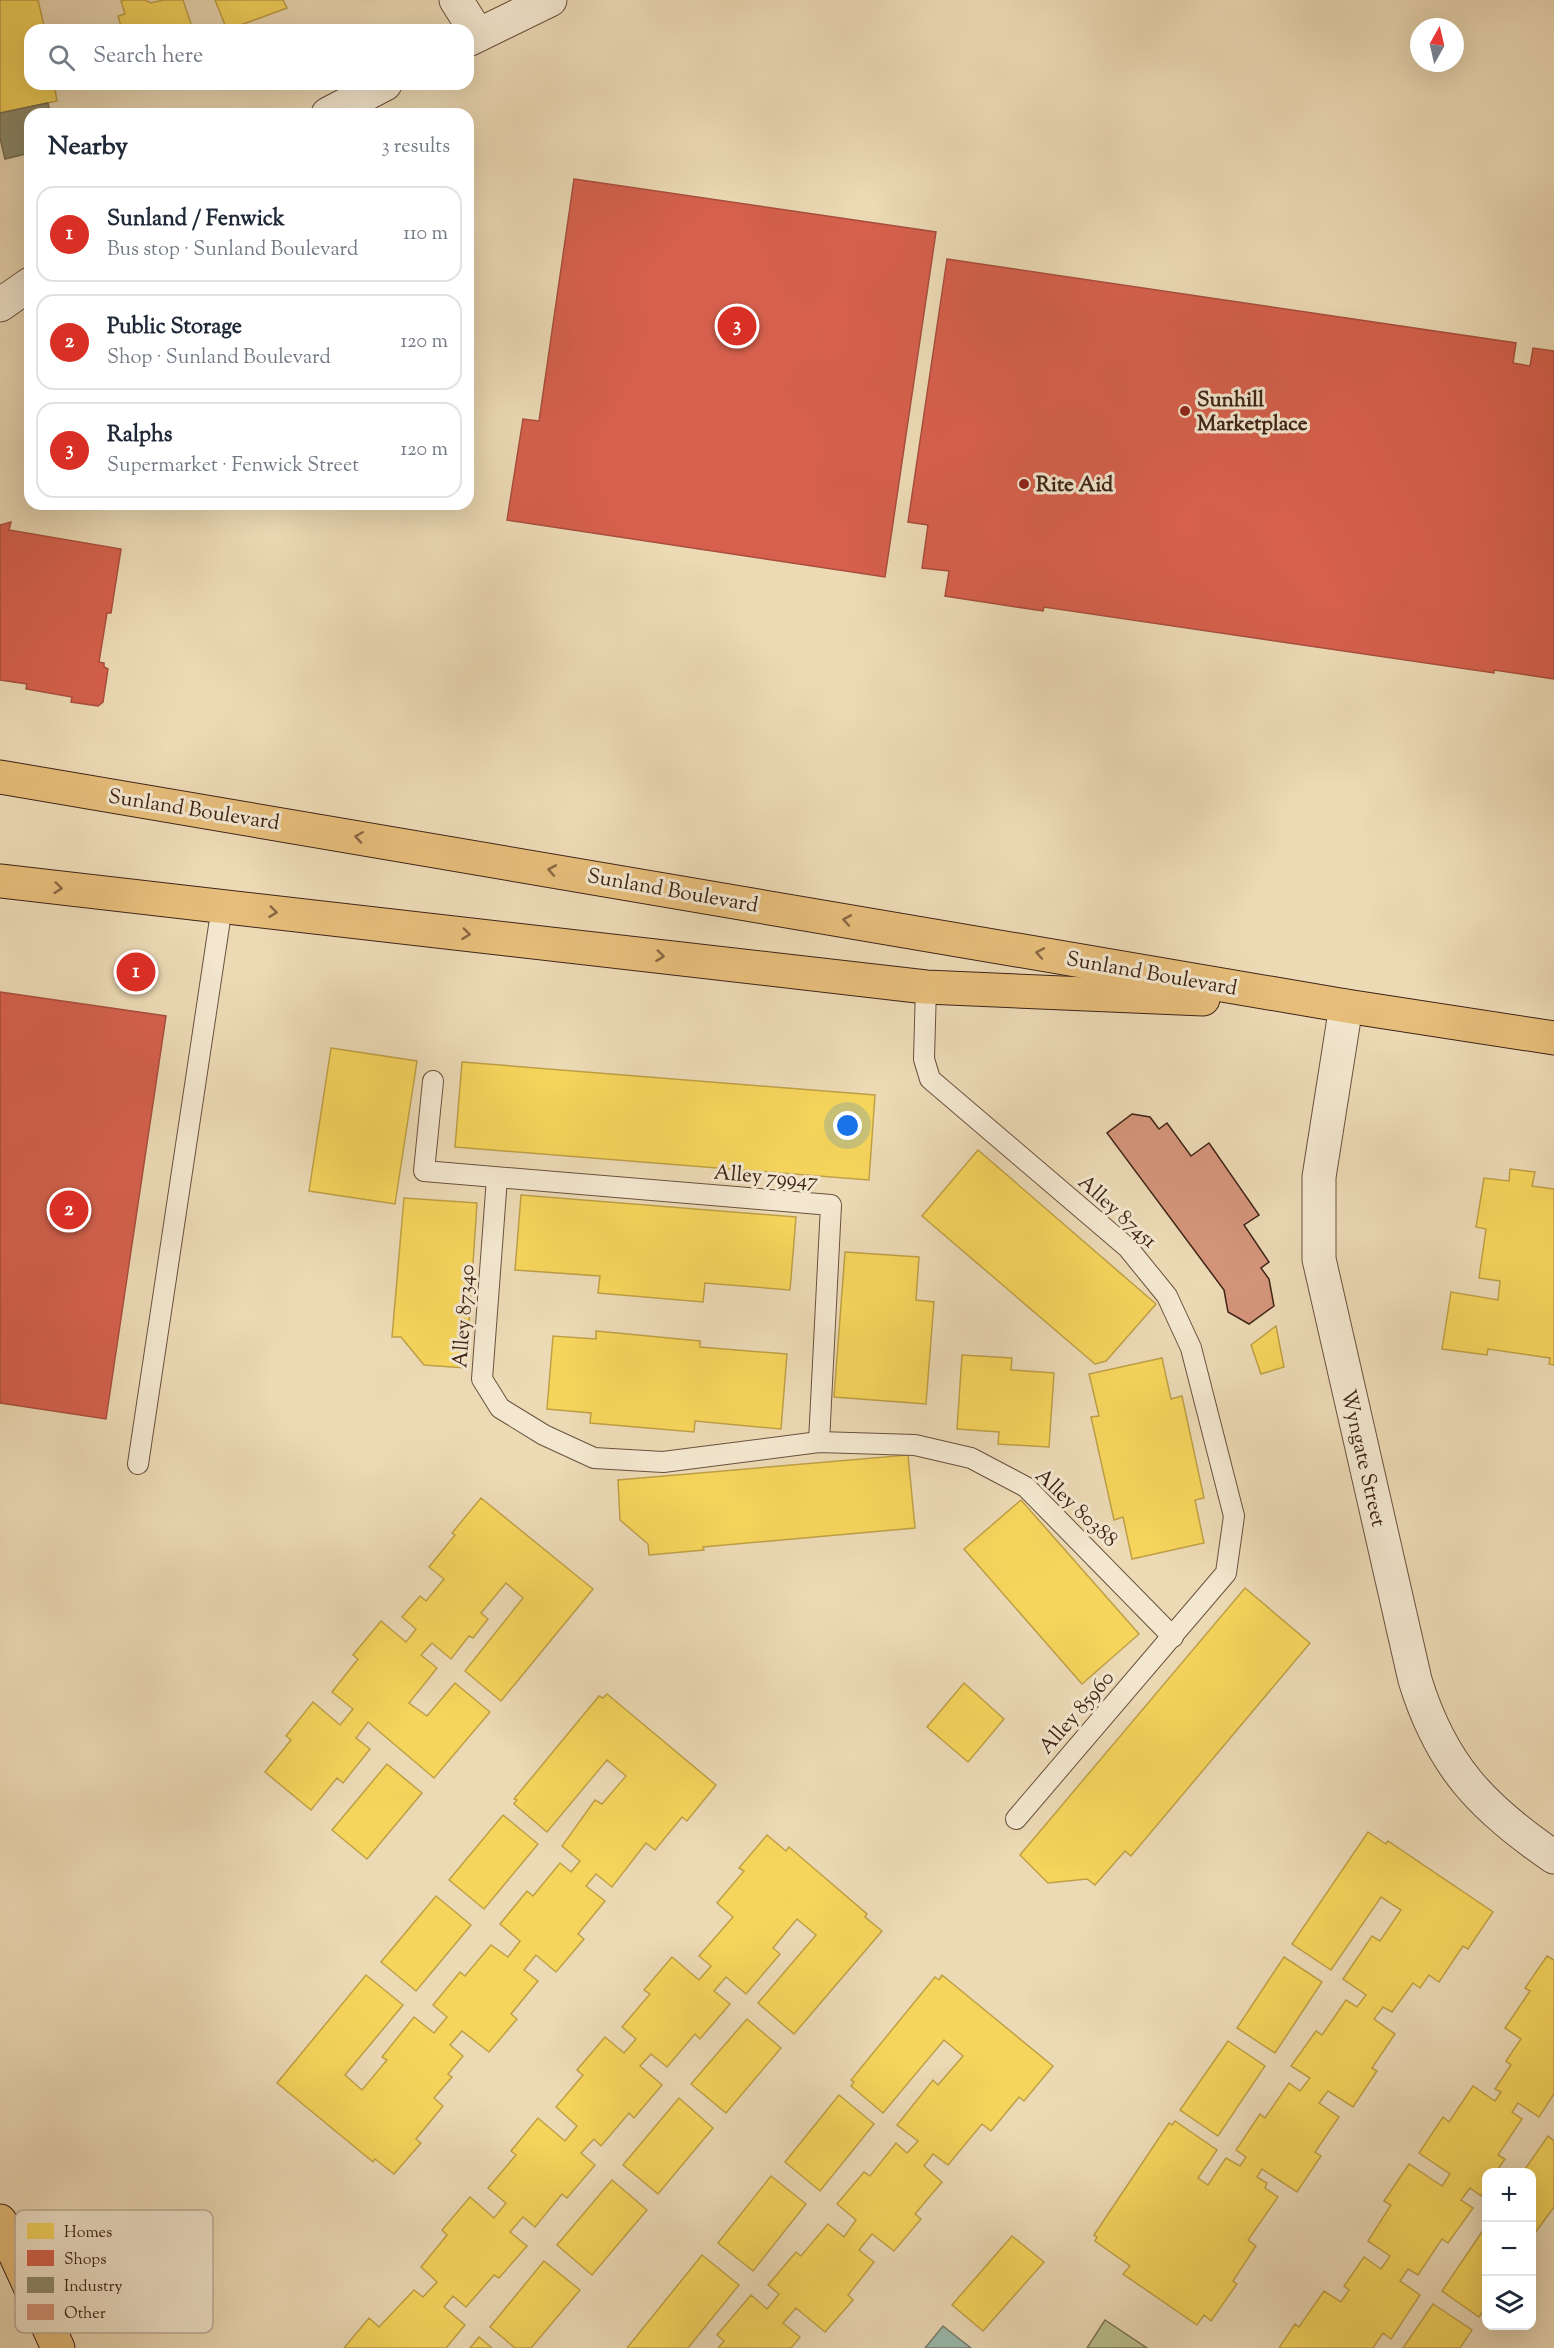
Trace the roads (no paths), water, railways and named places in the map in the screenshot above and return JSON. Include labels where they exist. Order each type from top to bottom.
[{"type":"main road","name":"Sunland Boulevard","points":[[0,777],[1346,1006],[1554,1038]]},
{"type":"main road","name":"Sunland Boulevard","points":[[0,881],[926,987],[1346,1006]]},
{"type":"main road","points":[[0,2220],[15,2253]]},
{"type":"main road","points":[[51,2333],[58,2348]]},
{"type":"street","points":[[456,0],[467,24]]},
{"type":"street","points":[[474,38],[550,0]]},
{"type":"street","points":[[339,108],[374,90]]},
{"type":"street","points":[[0,305],[24,288]]},
{"type":"street","name":"Wyngate Street","points":[[1346,1006],[1319,1177],[1319,1259],[1412,1670],[1424,1709],[1447,1757],[1461,1777],[1495,1813],[1554,1857]]},
{"type":"lane","points":[[138,1464],[222,906]]},
{"type":"lane","name":"Alley 87451","points":[[926,987],[924,1059],[930,1079],[1128,1248],[1167,1296],[1191,1348],[1234,1516],[1226,1573],[1173,1637]]},
{"type":"lane","points":[[433,1081],[424,1171],[497,1178]]},
{"type":"lane","name":"Alley 79947","points":[[497,1178],[831,1205],[819,1442]]},
{"type":"lane","name":"Alley 87340","points":[[497,1178],[482,1379],[500,1408],[544,1435],[594,1458],[663,1462],[819,1442]]},
{"type":"lane","name":"Alley 80388","points":[[819,1442],[915,1445],[971,1458],[1026,1487],[1173,1637]]},
{"type":"lane","name":"Alley 85960","points":[[1016,1819],[1173,1637]]},
{"type":"place","name":"Ralphs","points":[[737,326]]},
{"type":"place","name":"Sunhill Marketplace","points":[[1185,411]]},
{"type":"place","name":"Rite Aid","points":[[1024,484]]},
{"type":"place","name":"Sunland / Fenwick","points":[[136,972]]},
{"type":"place","name":"Public Storage","points":[[69,1210]]}]
